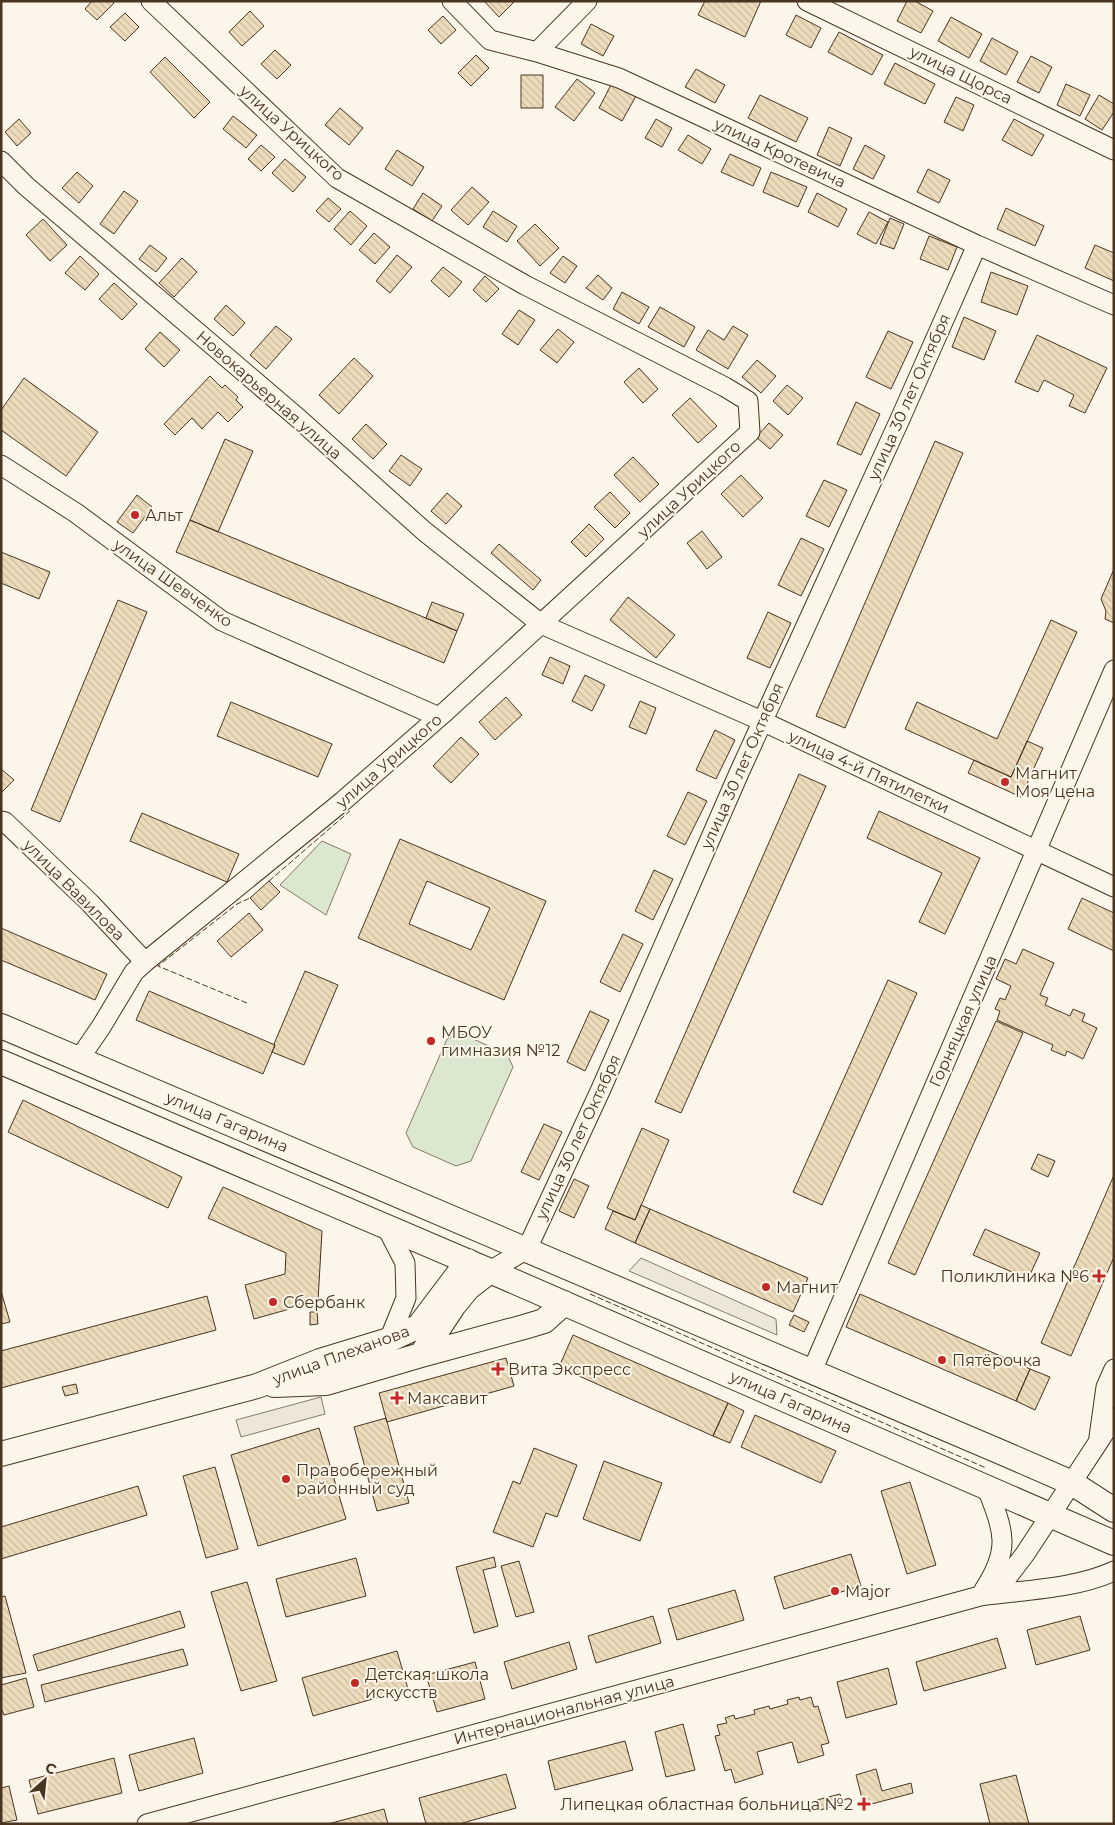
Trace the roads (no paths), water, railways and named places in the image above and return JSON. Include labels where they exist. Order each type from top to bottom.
[{"type":"main road","name":"улица Гагарина","points":[[1,1026],[1072,1483],[1114,1510]]},
{"type":"main road","points":[[50,1082],[68,1075],[79,1058]]},
{"type":"main road","name":"улица Гагарина","points":[[1,1062],[386,1226],[1114,1543]]},
{"type":"main road","points":[[453,1218],[468,1262],[527,1249]]},
{"type":"main road","name":"улица Плеханова","points":[[454,1305],[468,1262]]},
{"type":"main road","name":"улица Плеханова","points":[[1,1454],[258,1386],[320,1361],[389,1340],[419,1326],[468,1262]]},
{"type":"main road","name":"улица Плеханова","points":[[421,1355],[454,1305],[468,1288],[490,1271]]},
{"type":"main road","name":"улица Плеханова","points":[[258,1386],[326,1383],[544,1321],[564,1303]]},
{"type":"street","name":"улица Урицкого","points":[[79,1058],[101,1027],[134,972],[144,962],[343,801],[439,717],[750,432],[748,401],[725,387],[525,284],[337,178],[151,1]]},
{"type":"street","name":"улица Кротевича","points":[[452,1],[490,40],[537,52],[619,78],[977,245],[1114,305]]},
{"type":"street","points":[[537,52],[587,1]]},
{"type":"street","name":"улица Щорса","points":[[807,1],[1114,150]]},
{"type":"street","name":"Новокарьерная улица","points":[[1,161],[26,186],[291,412],[424,531],[541,624]]},
{"type":"street","name":"улица 30 лет Октября","points":[[527,1249],[601,1089],[762,721],[901,417],[977,245]]},
{"type":"street","name":"улица Шевченко","points":[[1,465],[76,513],[222,621],[439,717]]},
{"type":"street","name":"улица 4-й Пятилетки","points":[[541,624],[762,721],[1114,887]]},
{"type":"street","name":"Горняцкая улица","points":[[812,1371],[1114,670]]},
{"type":"street","name":"улица Вавилова","points":[[1,820],[90,903],[144,962]]},
{"type":"street","points":[[386,1226],[405,1263],[406,1298],[389,1340]]},
{"type":"street","points":[[490,1271],[527,1249]]},
{"type":"street","points":[[1098,1441],[1106,1387],[1114,1369]]},
{"type":"street","points":[[980,1596],[1009,1575],[1114,1418]]},
{"type":"street","points":[[980,1596],[995,1573],[1001,1556],[1002,1536],[1000,1522],[987,1488]]},
{"type":"street","points":[[980,1596],[1098,1579],[1114,1571]]},
{"type":"street","name":"Интернациональная улица","points":[[147,1824],[980,1596]]},
{"type":"place","name":"Альт","points":[[135,515]]},
{"type":"place","name":"Магнит Моя цена","points":[[1005,782]]},
{"type":"place","name":"МБОУ гимназия №12","points":[[431,1041]]},
{"type":"place","name":"Поликлиника №6","points":[[1099,1276]]},
{"type":"place","name":"Магнит","points":[[766,1287]]},
{"type":"place","name":"Сбербанк","points":[[273,1302]]},
{"type":"place","name":"Пятёрочка","points":[[942,1360]]},
{"type":"place","name":"Вита Экспресс","points":[[498,1369]]},
{"type":"place","name":"Максавит","points":[[397,1398]]},
{"type":"place","name":"Правобережный районный суд","points":[[286,1479]]},
{"type":"place","name":"Major","points":[[835,1591]]},
{"type":"place","name":"Детская школа искусств","points":[[355,1683]]},
{"type":"place","name":"Липецкая областная больница №2","points":[[864,1804]]}]
